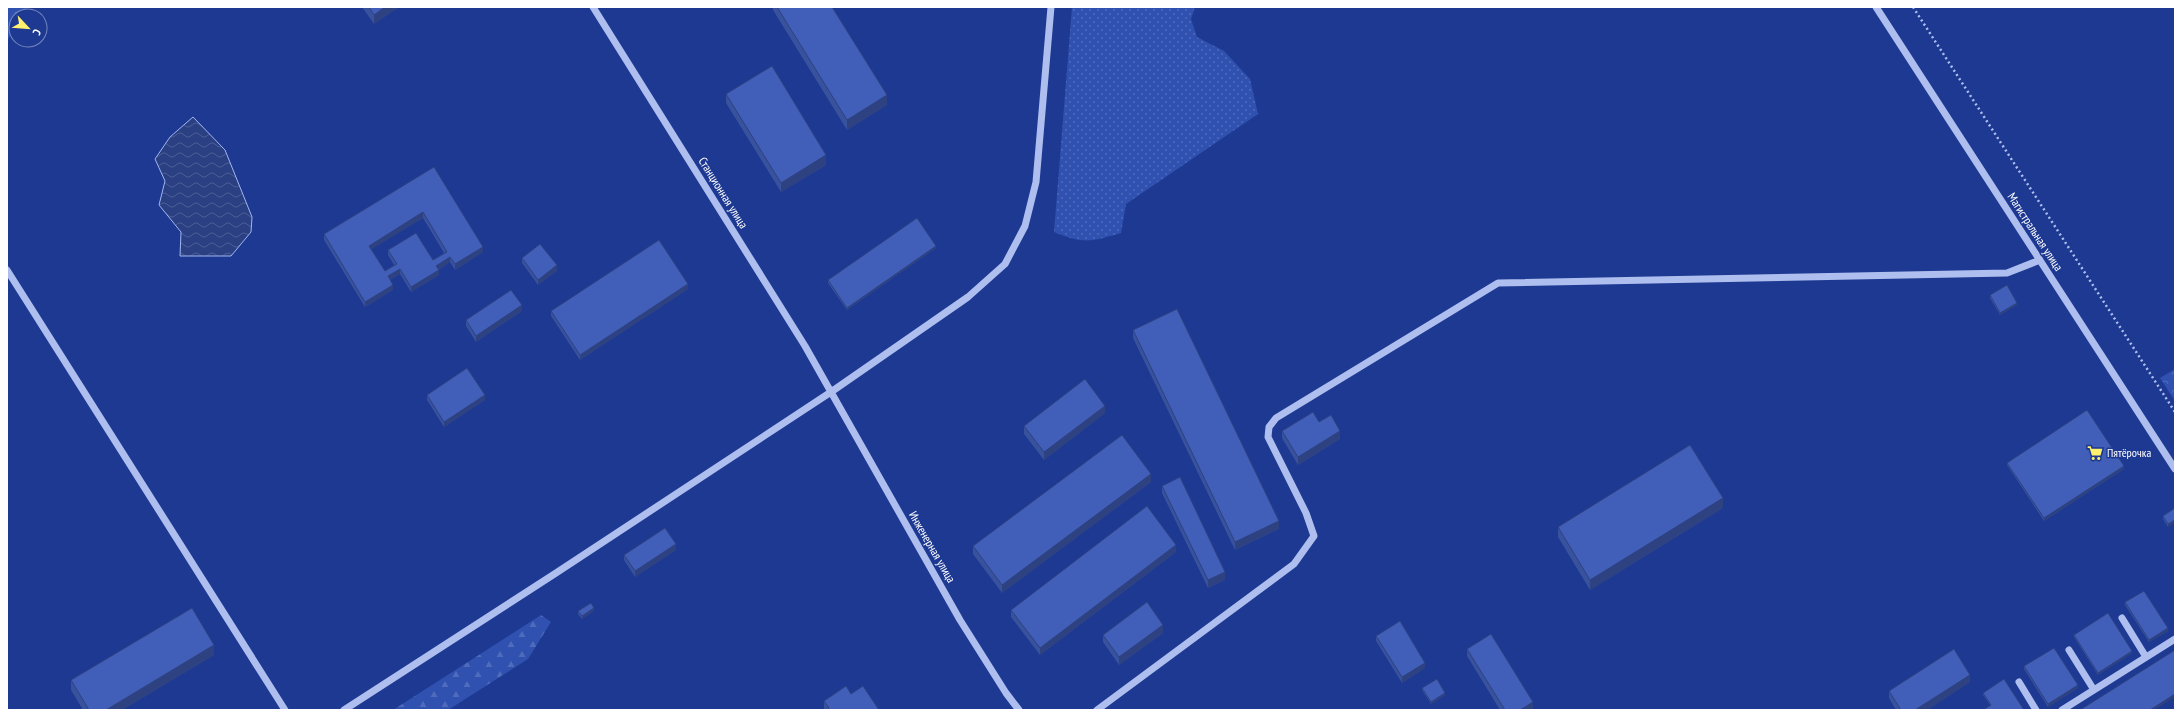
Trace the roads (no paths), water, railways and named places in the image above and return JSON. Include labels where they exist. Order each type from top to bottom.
[{"type":"street","name":"Станционная улица","points":[[593,7],[801,340],[831,392]]},
{"type":"street","points":[[344,710],[550,577],[831,392],[968,297],[1005,264],[1025,226],[1036,182],[1051,7]]},
{"type":"street","name":"Магистральная улица","points":[[1876,7],[2175,470]]},
{"type":"street","points":[[1097,710],[1294,564],[1314,536],[1306,513],[1268,437],[1269,427],[1276,418],[1498,283],[2007,273],[2040,260]]},
{"type":"street","points":[[7,270],[285,710]]},
{"type":"street","name":"Инженерная улица","points":[[831,392],[960,620],[1006,693],[1019,710]]},
{"type":"street","points":[[2122,618],[2146,657]]},
{"type":"street","points":[[2062,710],[2175,639]]},
{"type":"street","points":[[2069,650],[2094,690]]},
{"type":"street","points":[[2019,682],[2036,710]]},
{"type":"water","points":[[193,117],[225,150],[252,217],[251,232],[231,256],[180,256],[181,232],[159,205],[165,181],[155,159],[170,137]]},
{"type":"place","name":"Пятёрочка","points":[[2095,453]]}]
